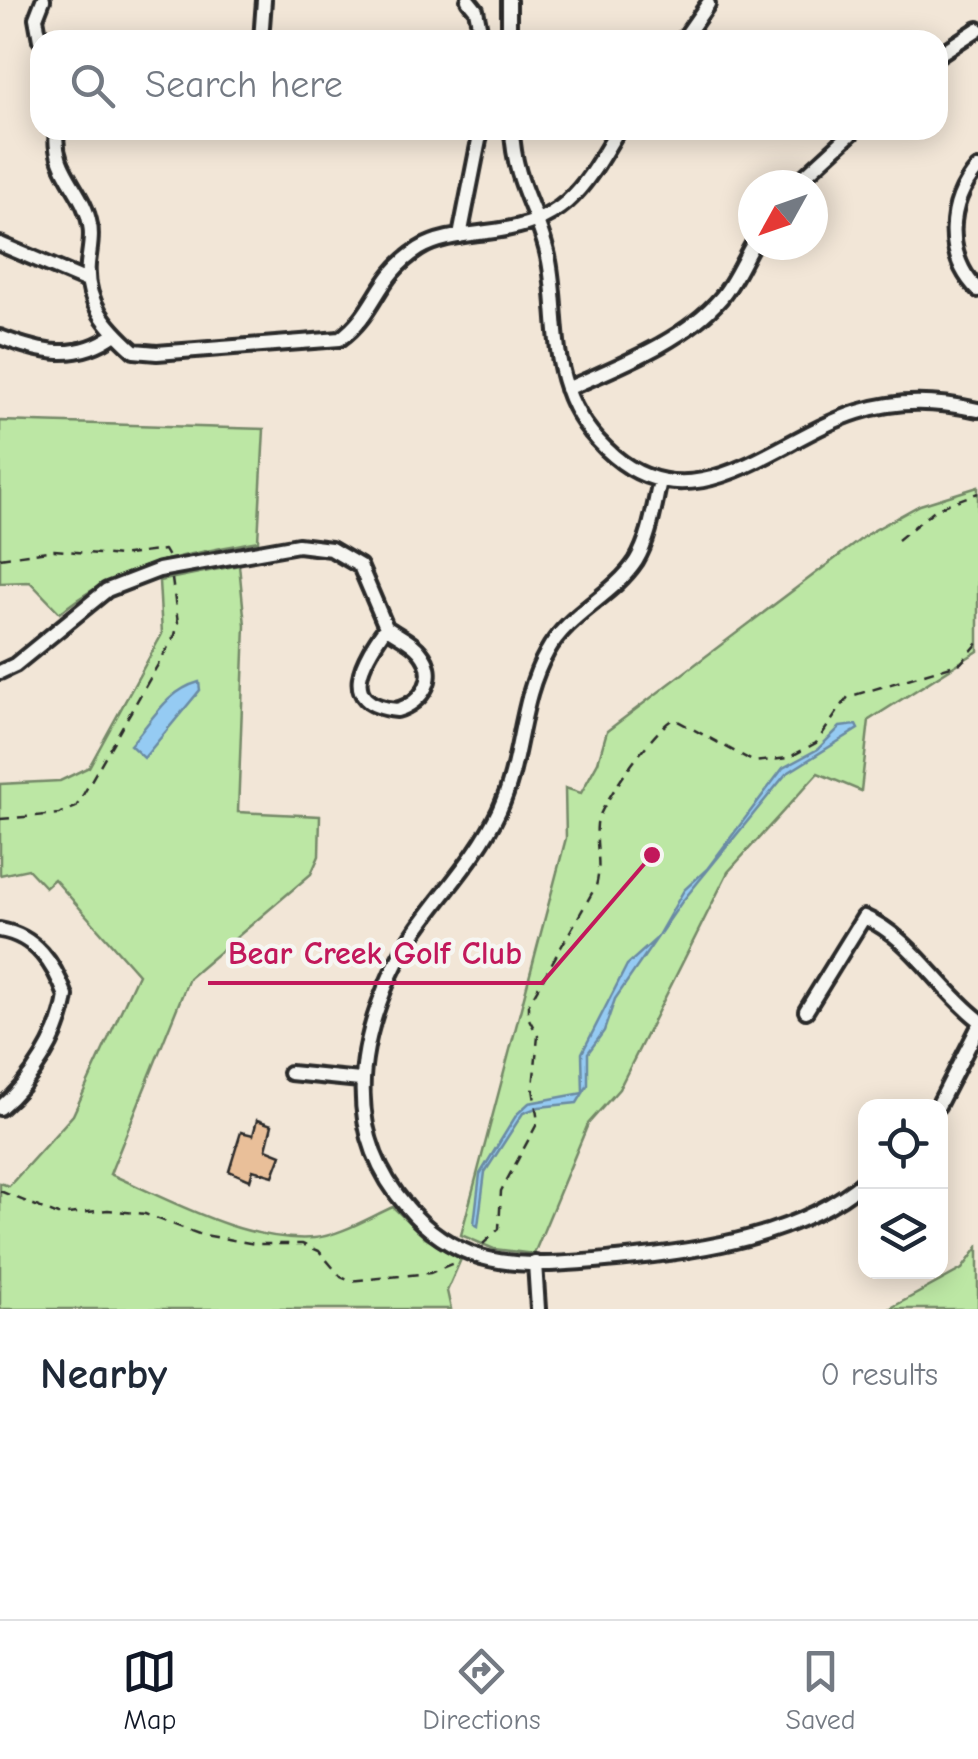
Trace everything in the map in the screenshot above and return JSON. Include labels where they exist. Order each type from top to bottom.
[{"type":"street","points":[[38,30],[36,18],[43,0]]},
{"type":"street","points":[[262,30],[264,0]]},
{"type":"street","points":[[468,0],[476,10],[480,30]]},
{"type":"street","points":[[508,30],[509,0]]},
{"type":"street","points":[[689,30],[708,4]]},
{"type":"street","points":[[948,48],[978,29]]},
{"type":"street","points":[[57,140],[58,160],[90,223],[87,282],[99,315],[134,351],[158,353],[340,339],[360,324],[393,266],[425,245],[536,222],[574,200],[612,140]]},
{"type":"street","points":[[460,236],[480,140]]},
{"type":"street","points":[[514,140],[521,189],[548,258],[554,341],[567,390],[579,416],[602,445],[626,466],[660,481],[698,483],[724,476],[873,408],[906,401],[978,410]]},
{"type":"street","points":[[812,170],[845,140]]},
{"type":"street","points":[[978,168],[960,190],[954,215],[954,250],[978,290]]},
{"type":"street","points":[[0,244],[87,282]]},
{"type":"street","points":[[567,390],[650,349],[706,312],[723,296],[744,260]]},
{"type":"street","points":[[0,337],[32,350],[68,354],[95,349],[115,334]]},
{"type":"street","points":[[660,481],[636,561],[567,622],[548,650],[528,698],[514,773],[499,812],[461,872],[410,934],[377,1008],[360,1080],[367,1136],[386,1184],[423,1226],[469,1252],[535,1264],[618,1259],[748,1237],[806,1216],[858,1185]]},
{"type":"street","points":[[0,672],[16,665],[107,590],[170,568],[298,545],[331,549],[360,566],[386,627],[414,646],[428,665],[426,690],[409,706],[397,710],[374,704],[360,684],[360,663],[386,627]]},
{"type":"street","points":[[806,1011],[864,917],[897,936],[950,997],[978,1019]]},
{"type":"street","points":[[0,930],[18,933],[34,944],[50,961],[66,996],[54,1036],[19,1092],[0,1108]]},
{"type":"street","points":[[942,1099],[978,1028]]},
{"type":"street","points":[[290,1073],[360,1080]]},
{"type":"street","points":[[535,1264],[538,1309]]},
{"type":"path","points":[[898,540],[937,508],[978,493]]},
{"type":"path","points":[[0,558],[54,550],[120,556],[164,550],[178,622],[175,634],[76,807],[71,812],[0,819]]},
{"type":"path","points":[[0,1190],[58,1216],[108,1210],[144,1214],[199,1234],[255,1244],[302,1244],[319,1251],[341,1277],[350,1281],[430,1274],[469,1252],[498,1229],[500,1190],[534,1132],[538,1044],[528,1006],[596,886],[600,872],[599,815],[664,721],[682,722],[754,762],[788,758],[816,743],[848,697],[961,663],[978,643]]},
{"type":"green space","points":[[0,421],[264,429],[258,541],[129,572],[82,596],[60,613],[30,582],[0,583]]},
{"type":"green space","points":[[978,487],[978,651],[869,720],[861,791],[818,773],[728,872],[619,1089],[588,1124],[534,1254],[494,1249],[461,1235],[566,838],[565,788],[581,793],[598,762],[607,731],[869,533],[920,505]]},
{"type":"green space","points":[[239,565],[245,625],[238,812],[320,816],[319,856],[311,874],[189,978],[110,1174],[209,1218],[288,1238],[334,1234],[393,1207],[425,1238],[461,1259],[447,1291],[451,1309],[0,1309],[0,1183],[9,1186],[73,1115],[138,974],[54,879],[45,887],[28,869],[0,875],[0,784],[60,781],[89,767],[162,634],[159,581]]},
{"type":"green space","points":[[978,1247],[978,1309],[889,1309],[948,1279],[962,1269]]},
{"type":"water","points":[[199,682],[200,690],[144,758],[130,745],[168,700]]},
{"type":"water","points":[[856,725],[858,729],[786,774],[681,903],[615,999],[604,1031],[588,1053],[588,1085],[577,1103],[523,1113],[485,1172],[478,1226],[474,1224],[480,1174],[517,1114],[529,1103],[583,1093],[582,1053],[627,965],[656,939],[684,890],[707,869],[783,768],[818,749],[840,727]]},
{"type":"building","points":[[257,1120],[272,1125],[266,1149],[281,1155],[273,1176],[253,1170],[250,1180],[229,1171],[241,1132],[253,1135]]},
{"type":"place","name":"Bear Creek Golf Club","points":[[652,855]]}]
